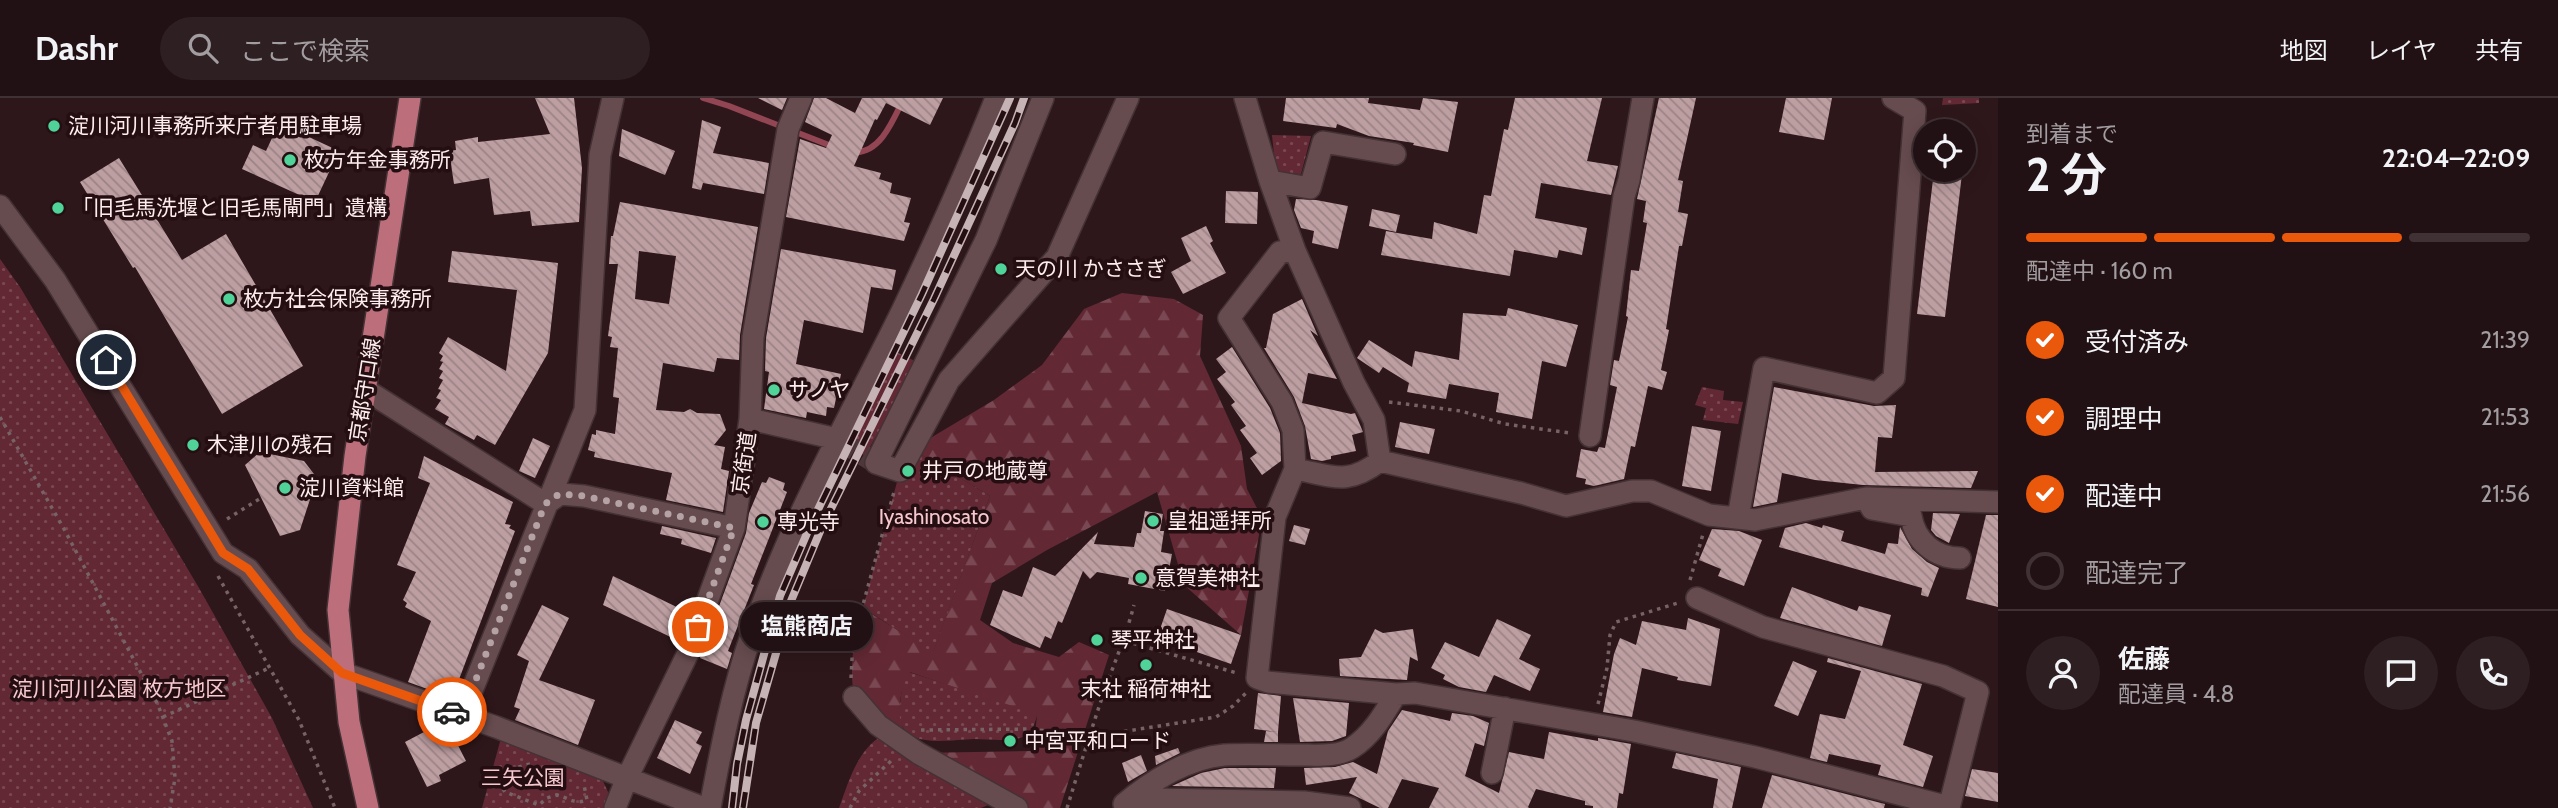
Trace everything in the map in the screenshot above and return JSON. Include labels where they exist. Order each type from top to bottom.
[{"type":"main road","name":"京都守口線","points":[[368,808],[349,722],[342,673],[338,610],[355,456],[410,98]]},
{"type":"street","points":[[462,715],[585,410],[600,155],[613,98]]},
{"type":"street","name":"京街道","points":[[615,808],[689,651],[734,528],[750,419],[753,337],[788,129],[801,98]]},
{"type":"street","points":[[710,808],[727,720],[752,633],[782,559],[837,439],[903,310],[996,98]]},
{"type":"street","points":[[1043,98],[986,240],[876,463],[900,471],[949,380],[1057,257],[1122,100]]},
{"type":"street","points":[[1245,98],[1294,251],[1354,383],[1374,419],[1380,461]]},
{"type":"street","points":[[1590,436],[1624,195],[1643,98]]},
{"type":"street","points":[[1738,517],[1764,369],[1877,393],[1894,378],[1915,111],[1893,98]]},
{"type":"street","points":[[1270,181],[1310,188],[1323,142],[1395,154]]},
{"type":"street","points":[[0,206],[55,280],[223,553],[248,569],[300,635],[342,673],[462,715],[704,808]]},
{"type":"street","points":[[1294,251],[1280,252],[1229,318],[1282,402],[1293,430],[1295,469],[1275,517],[1257,678],[1268,682],[1396,694],[1415,693],[1592,723],[1755,757],[1949,808],[1978,692],[1943,677],[1763,627],[1697,598]]},
{"type":"street","points":[[366,390],[545,504]]},
{"type":"street","points":[[750,419],[837,439]]},
{"type":"street","points":[[1295,469],[1346,479],[1364,474],[1380,461]]},
{"type":"street","points":[[1380,461],[1566,506],[1632,491],[1651,491],[1709,515],[1755,520],[1866,498],[1998,502]]},
{"type":"street","points":[[545,504],[559,494],[584,496],[734,528]]},
{"type":"street","points":[[1866,498],[1872,509],[1911,516],[1917,535],[1932,551],[1941,556],[1960,558]]},
{"type":"street","points":[[1121,806],[1139,791],[1198,760],[1222,755],[1323,755],[1352,749],[1373,730],[1396,694]]},
{"type":"street","points":[[855,697],[877,725],[918,753],[1017,808]]},
{"type":"street","points":[[1492,772],[1505,708]]},
{"type":"street","points":[[1121,806],[1153,799],[1304,802],[1350,808]]},
{"type":"path","points":[[1379,401],[1461,411],[1506,424],[1590,436]]},
{"type":"path","points":[[0,417],[64,529],[163,718],[172,741],[175,778],[170,808]]},
{"type":"path","points":[[855,697],[851,675],[853,641],[900,471]]},
{"type":"path","points":[[227,519],[261,498]]},
{"type":"path","points":[[1592,723],[1607,668],[1610,635],[1616,622],[1697,598],[1690,582],[1709,515]]},
{"type":"path","points":[[1067,808],[1113,666],[1125,641],[1134,606]]},
{"type":"path","points":[[247,627],[299,720],[335,808]]},
{"type":"path","points":[[917,730],[1032,729],[1089,737],[1216,717],[1233,706],[1257,678],[1125,641]]},
{"type":"path","points":[[163,718],[270,668]]},
{"type":"path","points":[[850,808],[859,791],[878,771],[900,754],[918,753]]},
{"type":"path","points":[[540,765],[529,764],[508,772],[502,779],[501,786],[506,792],[539,805],[547,798],[557,795],[572,802],[587,800],[583,782],[595,781]]},
{"type":"green space","points":[[1943,98],[1979,98],[1979,103],[1942,105]]},
{"type":"green space","points":[[1272,135],[1311,136],[1301,174],[1276,173]]},
{"type":"green space","name":"淀川河川公園 枚方地区","points":[[0,259],[20,287],[199,588],[272,718],[313,808],[0,808]]},
{"type":"green space","points":[[1122,293],[1174,299],[1203,315],[1200,356],[1241,446],[1247,489],[1262,518],[1241,635],[1184,585],[1157,492],[1047,550],[992,583],[980,620],[1013,643],[1059,657],[1079,642],[1109,655],[1060,808],[1022,808],[918,753],[1033,751],[1037,716],[910,672],[900,701],[904,731],[854,697],[852,663],[857,630],[862,608],[933,652],[990,496],[912,449],[994,400],[1042,365],[1084,309]]},
{"type":"green space","points":[[892,350],[917,362],[865,456],[843,442]]},
{"type":"green space","points":[[1702,387],[1724,391],[1723,400],[1743,402],[1738,424],[1703,420],[1706,408],[1695,405]]},
{"type":"green space","name":"Iyashinosato","points":[[912,449],[990,496],[933,653],[863,608],[900,471]]},
{"type":"green space","points":[[909,672],[1031,712],[1037,716],[1034,726],[1027,735],[1008,740],[937,741],[914,737],[906,731],[901,721],[901,693]]},
{"type":"green space","points":[[883,735],[993,803],[981,808],[839,808],[860,758],[874,741]]},
{"type":"green space","name":"三矢公園","points":[[501,738],[601,777],[609,794],[604,808],[482,808]]},
{"type":"building","points":[[535,98],[574,98],[582,168],[579,222],[532,226],[530,211],[494,215],[489,178],[454,184],[449,151],[456,150],[455,141],[478,137],[478,142],[550,134]]},
{"type":"building","points":[[758,98],[787,98],[782,110]]},
{"type":"building","points":[[814,98],[826,98],[855,113],[862,98],[943,98],[930,125],[886,103],[877,120],[875,119],[854,166],[881,173],[879,179],[892,183],[890,193],[911,198],[904,222],[910,223],[904,241],[786,217],[800,139],[826,148],[832,135],[805,122]]},
{"type":"building","points":[[1286,98],[1369,98],[1368,103],[1420,110],[1423,98],[1458,102],[1448,152],[1369,136],[1337,124],[1336,128],[1283,121]]},
{"type":"building","points":[[1515,98],[1602,98],[1587,161],[1618,166],[1611,195],[1541,183],[1535,218],[1587,228],[1582,255],[1559,250],[1557,258],[1514,250],[1510,276],[1381,255],[1386,231],[1432,239],[1434,222],[1477,234],[1484,195],[1491,196],[1504,129],[1508,130]]},
{"type":"building","points":[[1659,98],[1696,98],[1678,180],[1683,181],[1678,212],[1688,214],[1682,246],[1679,246],[1666,329],[1669,330],[1661,370],[1667,372],[1662,390],[1648,386],[1635,447],[1631,446],[1624,479],[1594,486],[1585,484],[1586,479],[1576,477],[1581,449],[1597,452],[1599,447],[1605,448],[1617,387],[1610,385],[1614,360],[1619,361],[1628,317],[1631,270],[1639,271],[1647,223],[1643,222],[1646,201],[1637,199]]},
{"type":"building","points":[[1786,98],[1832,98],[1824,140],[1779,132]]},
{"type":"building","points":[[702,120],[721,127],[713,153],[769,163],[764,194],[703,183],[701,190],[692,188]]},
{"type":"building","name":"枚方年金事務所","points":[[279,123],[339,151],[315,202],[242,169],[253,145],[266,151]]},
{"type":"building","points":[[622,129],[675,151],[665,175],[619,156]]},
{"type":"building","points":[[119,158],[182,260],[226,234],[303,366],[222,414],[135,267],[133,268],[80,182]]},
{"type":"building","points":[[1933,182],[1961,182],[1945,317],[1917,314]]},
{"type":"building","points":[[1226,191],[1258,192],[1257,224],[1225,223]]},
{"type":"building","points":[[1296,199],[1348,206],[1338,249],[1312,243],[1314,231],[1301,228],[1294,210]]},
{"type":"building","points":[[620,202],[758,227],[740,335],[739,360],[717,358],[714,372],[663,363],[656,410],[684,412],[690,409],[697,413],[720,414],[726,430],[714,445],[725,447],[721,469],[729,471],[723,512],[666,500],[672,473],[594,457],[595,452],[588,450],[592,434],[596,435],[596,430],[615,434],[619,398],[613,397],[618,348],[610,347],[612,337],[608,336],[618,264],[609,264]],"holes":[[[639,251],[676,256],[669,304],[635,299]]]},
{"type":"building","points":[[1372,209],[1400,215],[1396,232],[1369,226]]},
{"type":"building","points":[[1206,226],[1213,241],[1210,243],[1226,273],[1183,294],[1171,272],[1191,261],[1181,238]]},
{"type":"building","points":[[781,249],[896,270],[892,290],[871,287],[863,333],[804,320],[796,364],[841,374],[834,408],[827,407],[826,416],[807,412],[806,418],[764,409],[769,372],[765,371],[766,338]]},
{"type":"building","points":[[452,251],[558,263],[548,353],[495,445],[477,435],[474,440],[445,424],[449,417],[435,409],[441,400],[436,398],[443,380],[439,378],[443,371],[439,369],[443,356],[439,353],[448,337],[506,371],[517,290],[448,282]]},
{"type":"building","points":[[1302,299],[1318,336],[1310,330],[1337,379],[1308,373],[1302,403],[1355,413],[1363,432],[1352,435],[1356,451],[1331,456],[1331,459],[1322,461],[1311,459],[1305,426],[1294,397],[1264,348],[1273,314]]},
{"type":"building","points":[[1508,308],[1578,325],[1566,367],[1542,361],[1532,419],[1496,412],[1499,393],[1449,384],[1446,399],[1407,392],[1409,383],[1383,367],[1379,373],[1357,358],[1369,340],[1412,367],[1415,351],[1459,360],[1463,313],[1506,316]]},
{"type":"building","points":[[1232,347],[1270,408],[1280,433],[1281,461],[1262,475],[1250,458],[1257,453],[1240,430],[1246,426],[1231,405],[1235,402],[1217,379],[1226,372],[1216,359]]},
{"type":"building","points":[[1774,387],[1874,406],[1896,405],[1892,438],[1878,437],[1875,472],[1978,471],[1971,488],[1863,485],[1782,473],[1777,502],[1753,507]]},
{"type":"building","points":[[1400,422],[1435,429],[1429,454],[1395,447]]},
{"type":"building","points":[[1692,426],[1721,431],[1711,491],[1682,486]]},
{"type":"building","points":[[533,438],[550,446],[535,478],[519,471]]},
{"type":"building","name":"淀川資料館","points":[[260,452],[304,461],[317,478],[300,530],[280,536],[245,465]]},
{"type":"building","points":[[424,456],[513,502],[505,524],[511,525],[509,528],[515,531],[452,698],[408,682],[431,621],[405,607],[407,603],[403,600],[416,572],[397,565],[430,483],[418,478]]},
{"type":"building","points":[[769,477],[785,483],[783,490],[787,492],[728,651],[732,653],[727,669],[700,658],[746,533],[749,513],[762,482],[766,483]]},
{"type":"building","points":[[1145,511],[1163,514],[1160,531],[1164,531],[1161,552],[1172,554],[1165,591],[1128,584],[1129,578],[1097,572],[1090,579],[1083,571],[1062,623],[1058,621],[1051,639],[1045,636],[1040,648],[990,625],[1003,590],[1022,597],[1033,567],[1055,576],[1098,532],[1094,544],[1134,547],[1137,533],[1141,533]]},
{"type":"building","points":[[1933,513],[1960,514],[1949,543],[1931,530]]},
{"type":"building","points":[[1986,515],[1998,515],[1998,607],[1966,599]]},
{"type":"building","points":[[1806,523],[1844,531],[1841,541],[1885,554],[1888,543],[1898,544],[1900,527],[1912,549],[1939,568],[1928,597],[1921,595],[1922,588],[1779,547],[1785,528]]},
{"type":"building","points":[[1294,525],[1310,529],[1305,545],[1289,541]]},
{"type":"building","points":[[662,526],[716,538],[711,553],[681,544],[682,539],[660,534]]},
{"type":"building","points":[[1712,529],[1739,531],[1762,540],[1744,586],[1718,576],[1721,569],[1699,560]]},
{"type":"building","points":[[613,576],[689,613],[679,641],[603,605]]},
{"type":"building","points":[[1792,587],[1857,611],[1859,606],[1891,615],[1882,646],[1780,618]]},
{"type":"building","points":[[542,605],[569,618],[539,680],[595,700],[578,745],[515,720],[520,709],[514,707],[529,661],[517,655]]},
{"type":"building","points":[[1167,609],[1241,635],[1231,664],[1157,638]]},
{"type":"building","points":[[1688,618],[1720,629],[1711,686],[1677,680],[1678,677],[1642,668],[1632,717],[1603,712],[1614,654],[1620,638],[1636,645],[1642,621],[1686,630]]},
{"type":"building","points":[[1497,619],[1531,635],[1519,659],[1540,669],[1530,691],[1494,675],[1486,692],[1459,687],[1443,679],[1445,675],[1431,668],[1445,642],[1479,657]]},
{"type":"building","points":[[1375,629],[1383,633],[1413,629],[1418,661],[1410,657],[1407,680],[1340,676],[1339,659],[1361,657]]},
{"type":"building","points":[[1828,658],[1922,684],[1903,745],[1933,756],[1923,787],[1878,775],[1881,765],[1829,754],[1827,762],[1810,758],[1820,714],[1845,719],[1861,671],[1827,662]]},
{"type":"building","points":[[1793,661],[1817,671],[1798,716],[1774,706]]},
{"type":"building","points":[[1258,693],[1281,696],[1278,732],[1254,729]]},
{"type":"building","points":[[1293,698],[1349,703],[1346,736],[1332,741],[1300,742]]},
{"type":"building","points":[[1402,710],[1450,721],[1452,713],[1473,716],[1489,723],[1484,746],[1475,743],[1465,776],[1499,793],[1509,752],[1544,759],[1549,732],[1631,744],[1623,794],[1619,793],[1617,808],[1593,808],[1585,805],[1585,801],[1536,789],[1529,808],[1429,808],[1439,788],[1402,779],[1388,808],[1380,808],[1349,793],[1357,777],[1306,785],[1304,768],[1335,767],[1353,762],[1377,774],[1388,731]]},
{"type":"building","points":[[675,720],[702,732],[696,743],[702,746],[690,774],[657,758]]},
{"type":"building","points":[[443,722],[447,724],[466,761],[439,775],[441,781],[427,787],[405,742]]},
{"type":"building","points":[[1266,731],[1278,732],[1278,742],[1264,742]]},
{"type":"building","points":[[1178,748],[1180,753],[1156,765],[1155,756]]},
{"type":"building","points":[[1676,753],[1741,767],[1732,808],[1713,808],[1718,779],[1672,768]]},
{"type":"building","points":[[1141,755],[1147,771],[1128,782],[1122,763]]},
{"type":"building","points":[[1225,768],[1276,768],[1274,788],[1172,786],[1201,773]]},
{"type":"building","points":[[1972,769],[1998,773],[1998,802],[1965,796]]},
{"type":"building","points":[[1772,775],[1885,804],[1884,808],[1762,808]]},
{"type":"waterway","points":[[703,98],[834,147]]},
{"type":"waterway","points":[[855,152],[864,151],[879,141],[904,98]]},
{"type":"tunnel","points":[[837,439],[876,463]]},
{"type":"railway","points":[[732,808],[746,720],[780,596],[811,524],[922,294],[1010,98]]},
{"type":"railway","points":[[743,808],[756,723],[791,601],[821,529],[934,299],[1024,98]]},
{"type":"way so far","points":[[452,712],[462,715],[545,504],[559,494],[584,496],[734,528],[698,627]]},
{"type":"place","name":"淀川河川事務所来庁者用駐車場","points":[[54,126]]},
{"type":"place","name":"枚方年金事務所","points":[[290,160]]},
{"type":"place","name":"「旧毛馬洗堰と旧毛馬閘門」遺構","points":[[58,208]]},
{"type":"place","name":"天の川 かささぎ","points":[[1001,269]]},
{"type":"place","name":"枚方社会保険事務所","points":[[229,299]]},
{"type":"place","name":"サノヤ","points":[[774,390]]},
{"type":"place","name":"木津川の残石","points":[[193,445]]},
{"type":"place","name":"井戸の地蔵尊","points":[[908,471]]},
{"type":"place","name":"淀川資料館","points":[[285,488]]},
{"type":"place","name":"皇祖遥拝所","points":[[1153,521]]},
{"type":"place","name":"専光寺","points":[[763,522]]},
{"type":"place","name":"意賀美神社","points":[[1141,578]]},
{"type":"place","name":"塩熊商店","points":[[698,627]]},
{"type":"place","name":"琴平神社","points":[[1097,640]]},
{"type":"place","name":"末社 稲荷神社","points":[[1146,665]]},
{"type":"place","name":"中宮平和ロード","points":[[1010,741]]},
{"type":"route","points":[[106,360],[223,553],[248,569],[300,635],[342,673],[452,712]]}]
